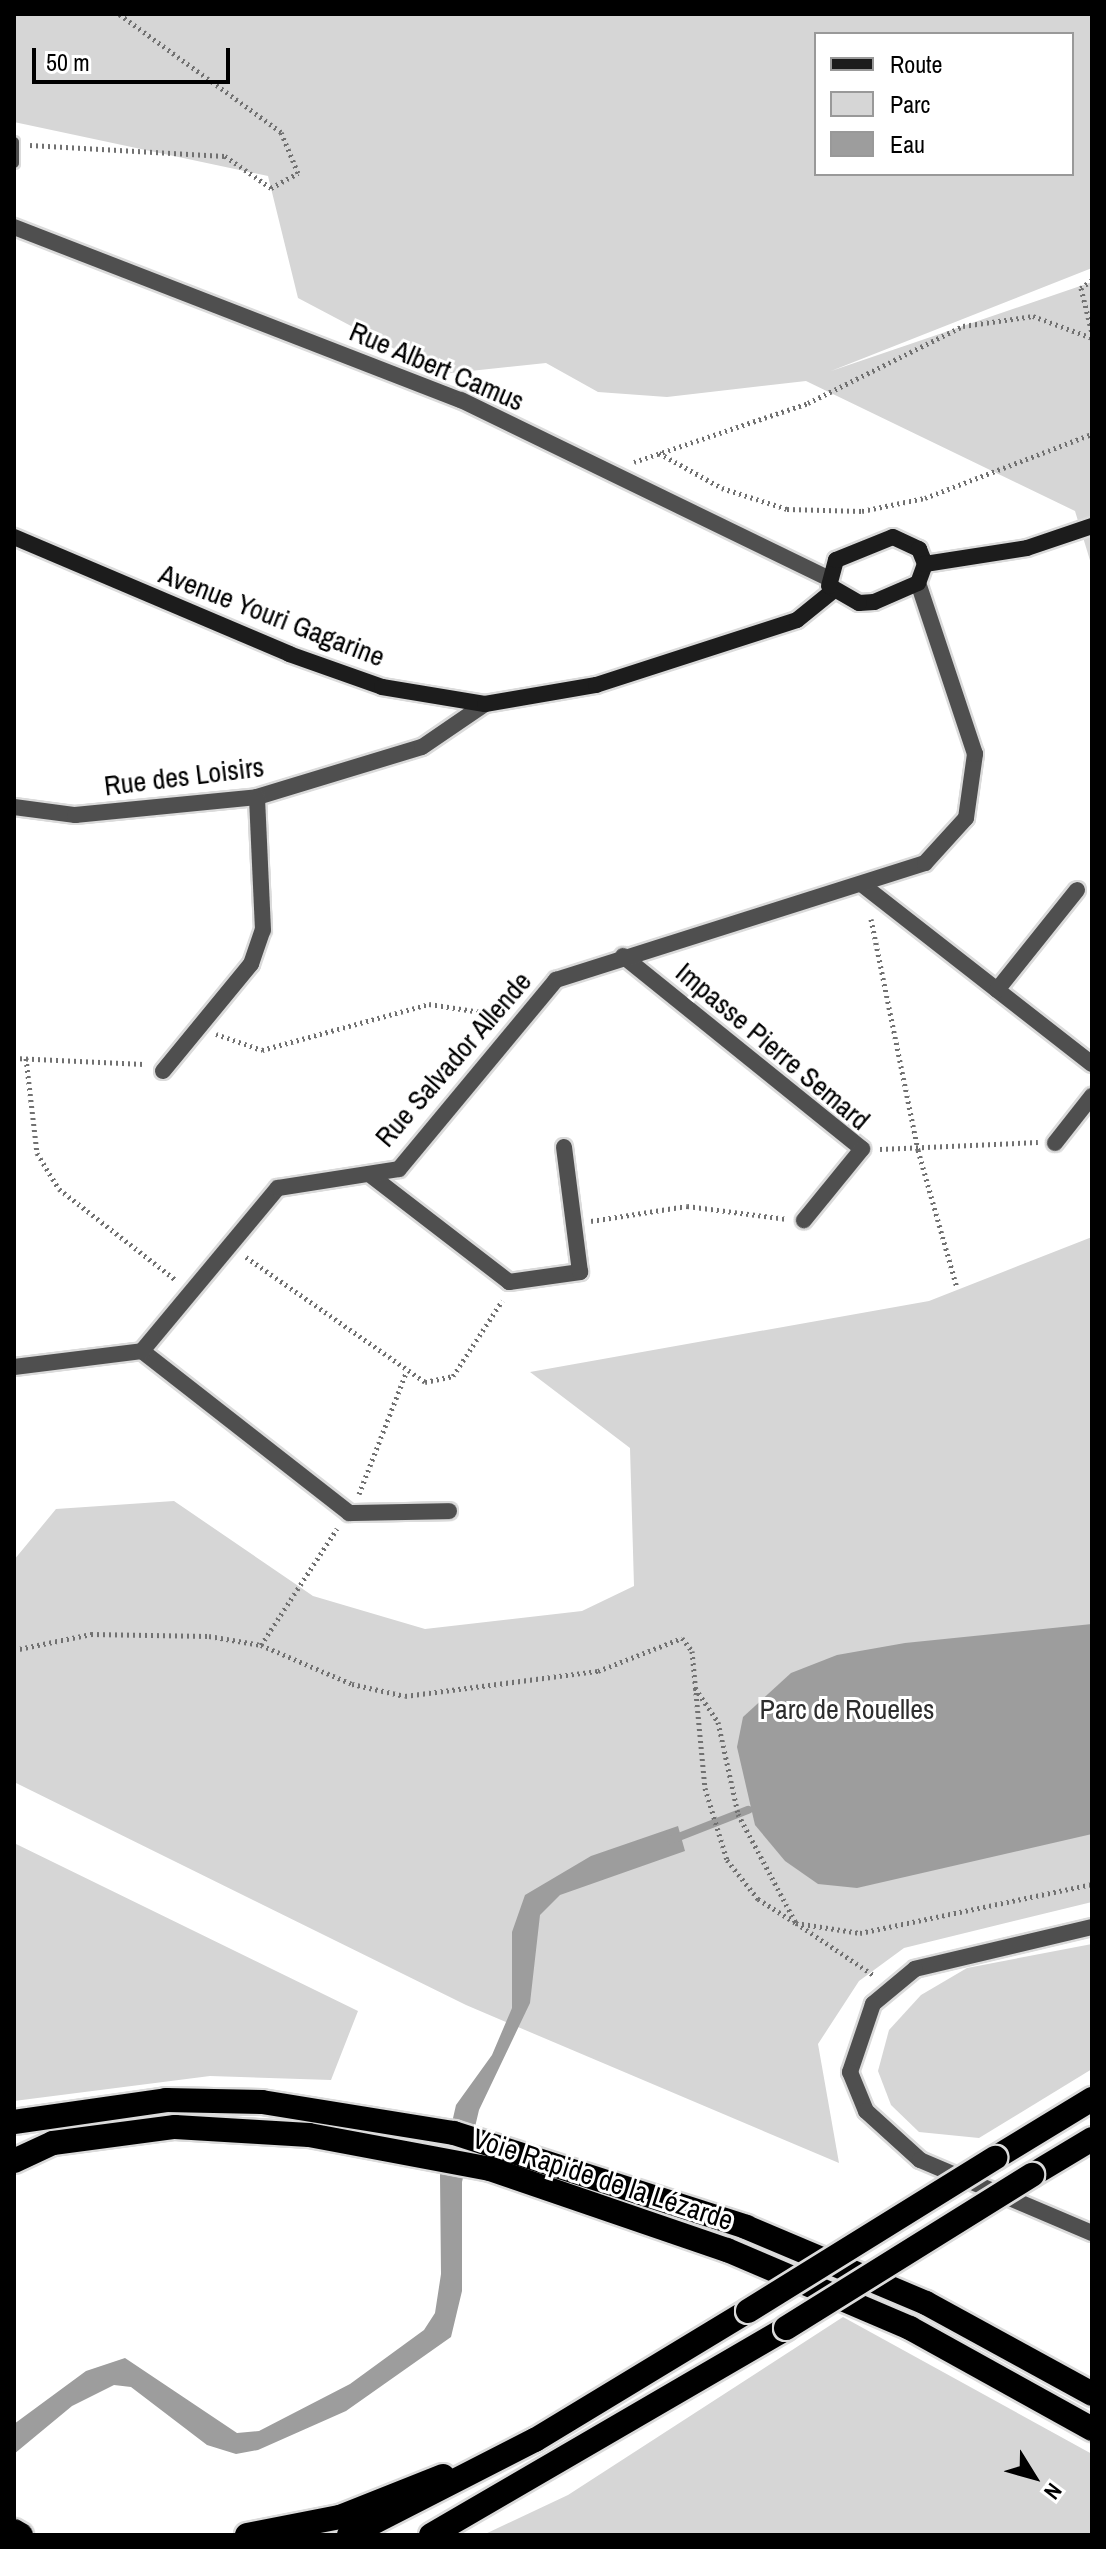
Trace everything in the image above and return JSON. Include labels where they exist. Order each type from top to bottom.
[{"type":"highway","points":[[349,2535],[535,2440],[1092,2099]]},
{"type":"highway","name":"Voie Rapide de la Lézarde","points":[[14,2122],[166,2100],[249,2101],[361,2113],[454,2133],[746,2227],[926,2303],[1092,2394]]},
{"type":"highway","name":"Voie Rapide de la Lézarde","points":[[14,2161],[53,2143],[175,2127],[309,2135],[490,2169],[727,2250],[910,2328],[1092,2429]]},
{"type":"highway","points":[[431,2535],[786,2328],[1092,2139]]},
{"type":"highway","points":[[247,2535],[340,2517],[535,2440]]},
{"type":"highway","points":[[14,2531],[21,2535]]},
{"type":"street","name":"Rue Albert Camus","points":[[14,227],[461,400],[831,585]]},
{"type":"street","points":[[831,585],[874,602],[918,583],[925,564],[1027,548],[1092,526]]},
{"type":"street","name":"Avenue Youri Gagarine","points":[[14,537],[302,659],[382,687],[485,704],[596,685],[797,620],[831,585],[836,560],[875,539],[908,542],[925,564]]},
{"type":"street","name":"Rue Salvador Allende","points":[[142,1351],[228,1244],[278,1188],[399,1169],[519,1018],[556,980],[623,956],[864,886],[925,863],[966,818],[975,754],[918,583]]},
{"type":"street","name":"Rue des Loisirs","points":[[14,807],[75,815],[257,797],[422,747],[485,704]]},
{"type":"street","points":[[163,1071],[251,964],[263,930],[257,797]]},
{"type":"street","points":[[864,886],[1092,1064]]},
{"type":"street","points":[[997,990],[1077,890]]},
{"type":"street","name":"Impasse Pierre Semard","points":[[623,956],[862,1149],[804,1220]]},
{"type":"street","points":[[1055,1143],[1092,1096]]},
{"type":"street","points":[[369,1174],[509,1282],[580,1272],[564,1147]]},
{"type":"street","points":[[14,1367],[142,1351],[349,1513],[449,1511]]},
{"type":"street","points":[[1092,1927],[943,1961],[889,1985],[853,2049],[850,2072],[866,2111],[920,2160],[1092,2233]]},
{"type":"lane","points":[[14,163],[16,143]]},
{"type":"path","points":[[16,143],[225,156],[271,188],[298,173],[281,132],[119,14]]},
{"type":"path","points":[[1092,280],[1081,288],[1092,335]]},
{"type":"path","points":[[606,473],[808,403],[963,326],[1033,316],[1092,335]]},
{"type":"path","points":[[659,453],[722,488],[787,509],[862,511],[925,498],[1092,434]]},
{"type":"path","points":[[864,886],[918,1150],[957,1288]]},
{"type":"path","points":[[200,1028],[262,1050],[429,1004],[519,1018]]},
{"type":"path","points":[[14,1058],[128,1059],[163,1071]]},
{"type":"path","points":[[26,1058],[37,1153],[59,1189],[189,1291]]},
{"type":"path","points":[[862,1149],[918,1150],[1055,1143]]},
{"type":"path","points":[[573,1224],[687,1206],[804,1220]]},
{"type":"path","points":[[228,1244],[406,1373],[425,1382],[453,1376],[509,1282]]},
{"type":"path","points":[[261,1645],[349,1513],[406,1373]]},
{"type":"path","points":[[14,1650],[48,1639],[158,1633],[261,1645],[352,1684],[405,1696],[598,1671],[682,1638],[692,1651],[705,1788],[727,1860],[758,1899],[889,1985]]},
{"type":"path","points":[[694,1687],[718,1722],[738,1814],[796,1923]]},
{"type":"path","points":[[796,1923],[860,1933],[1092,1884]]},
{"type":"green space","points":[[14,14],[1092,14],[1092,268],[831,371],[1092,282],[1092,567],[1075,511],[806,381],[667,397],[598,392],[546,363],[442,374],[298,298],[268,176],[14,122]]},
{"type":"green space","name":"Parc de Rouelles","points":[[1092,1237],[1092,1902],[904,1948],[859,1981],[818,2044],[839,2163],[466,2005],[14,1782],[14,1560],[56,1509],[174,1501],[313,1596],[425,1629],[582,1611],[634,1586],[630,1448],[530,1372],[929,1301]]},
{"type":"green space","points":[[14,1843],[358,2011],[331,2080],[210,2076],[14,2101]]},
{"type":"green space","points":[[1092,1944],[1092,2069],[979,2138],[919,2132],[891,2105],[878,2071],[889,2030],[921,1995],[967,1968]]},
{"type":"green space","points":[[843,2317],[1092,2454],[1092,2535],[483,2535],[568,2495]]},
{"type":"water","points":[[1092,1624],[1092,1834],[857,1888],[818,1884],[785,1861],[755,1825],[737,1747],[743,1717],[791,1673],[837,1655],[905,1643]]},
{"type":"water","points":[[678,1826],[685,1851],[560,1895],[540,1915],[530,2003],[479,2110],[462,2182],[462,2291],[451,2337],[346,2411],[258,2450],[236,2454],[207,2445],[131,2387],[114,2385],[72,2406],[14,2454],[14,2424],[86,2371],[125,2358],[237,2433],[259,2431],[350,2384],[424,2330],[435,2313],[441,2274],[440,2175],[456,2105],[492,2055],[512,2008],[512,1932],[525,1895],[591,1856]]},
{"type":"waterway","points":[[671,1840],[748,1810]]}]
